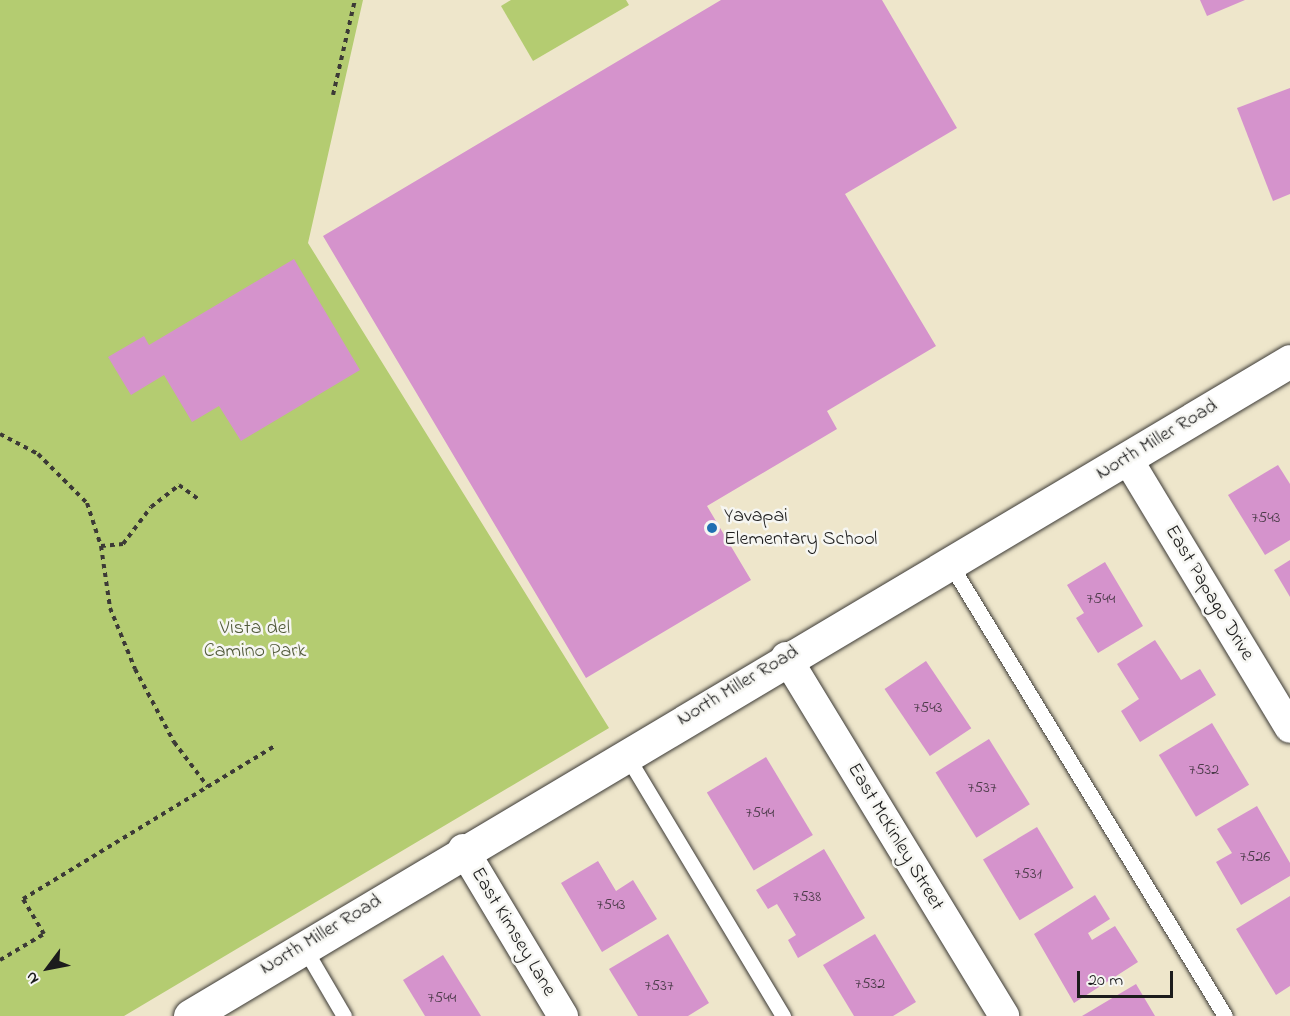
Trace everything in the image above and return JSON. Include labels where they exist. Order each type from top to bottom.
[{"type":"street","name":"North Miller Road","points":[[190,1016],[463,849],[1290,361]]},
{"type":"street","name":"East Papago Drive","points":[[1127,458],[1290,728]]},
{"type":"street","name":"East McKinley Street","points":[[786,657],[1004,1016]]},
{"type":"street","name":"East Kimsey Lane","points":[[463,849],[564,1016]]},
{"type":"lane","points":[[949,562],[1225,1016]]},
{"type":"lane","points":[[625,753],[783,1016]]},
{"type":"lane","points":[[303,946],[344,1016]]},
{"type":"path","points":[[333,94],[355,0]]},
{"type":"path","points":[[0,434],[38,454],[87,503],[101,546],[110,608],[135,669],[174,742],[208,787]]},
{"type":"path","points":[[101,546],[123,544],[152,507],[179,485],[200,500]]},
{"type":"path","points":[[0,960],[44,934],[23,899],[275,746]]},
{"type":"green space","name":"Vista del Camino Park","points":[[0,0],[363,0],[308,243],[609,728],[124,1016],[0,1016]]},
{"type":"green space","points":[[511,0],[626,0],[629,5],[533,61],[501,6]]},
{"type":"building","points":[[721,0],[882,0],[957,128],[845,194],[936,346],[827,411],[837,429],[707,506],[751,580],[586,678],[323,236]]},
{"type":"building","points":[[1200,0],[1245,0],[1207,16]]},
{"type":"building","points":[[1290,88],[1290,194],[1273,201],[1237,108]]},
{"type":"building","points":[[294,259],[360,370],[241,441],[219,406],[192,422],[164,375],[131,395],[108,357],[144,336],[149,345]]},
{"type":"building","points":[[1278,465],[1290,484],[1290,540],[1265,555],[1228,495]]},
{"type":"building","points":[[1290,560],[1290,597],[1274,570]]},
{"type":"building","points":[[1105,562],[1143,626],[1098,653],[1076,618],[1084,613],[1067,585]]},
{"type":"building","points":[[1155,640],[1181,680],[1200,669],[1216,695],[1140,742],[1121,711],[1139,699],[1117,664]]},
{"type":"building","points":[[926,661],[971,728],[930,756],[885,689]]},
{"type":"building","points":[[1212,723],[1249,785],[1196,817],[1159,755]]},
{"type":"building","points":[[989,739],[1030,804],[976,838],[936,772]]},
{"type":"building","points":[[766,757],[813,835],[754,871],[707,793]]},
{"type":"building","points":[[1257,806],[1290,863],[1290,876],[1241,905],[1216,862],[1232,853],[1217,829]]},
{"type":"building","points":[[1037,827],[1074,888],[1020,920],[983,859]]},
{"type":"building","points":[[824,849],[865,918],[798,958],[788,940],[796,935],[777,904],[768,909],[756,890]]},
{"type":"building","points":[[598,861],[616,891],[633,880],[657,919],[602,952],[561,883]]},
{"type":"building","points":[[1095,895],[1110,919],[1088,933],[1092,940],[1115,926],[1138,962],[1074,1003],[1034,934]]},
{"type":"building","points":[[1290,896],[1290,986],[1276,995],[1236,929]]},
{"type":"building","points":[[668,934],[709,1003],[688,1016],[638,1016],[609,969]]},
{"type":"building","points":[[875,934],[916,1002],[893,1016],[854,1016],[823,965]]},
{"type":"building","points":[[443,955],[481,1016],[425,1016],[403,980]]},
{"type":"building","points":[[1136,984],[1155,1016],[1082,1016]]},
{"type":"place","name":"Yavapai Elementary School","points":[[712,528]]}]
